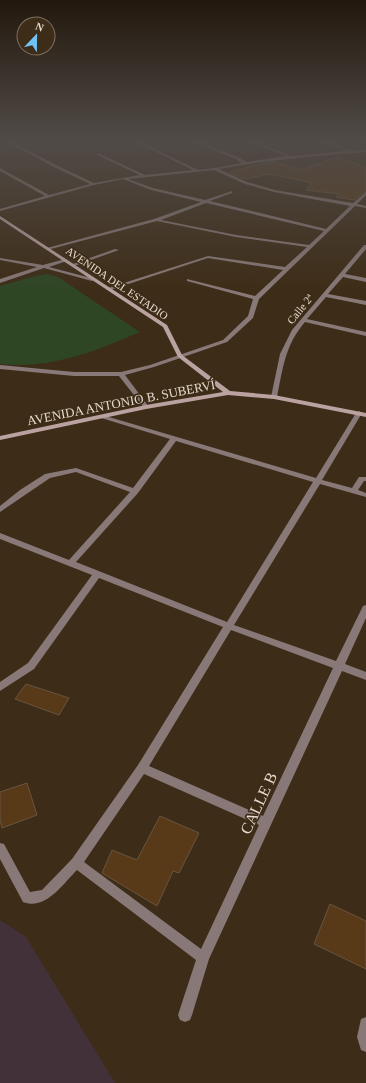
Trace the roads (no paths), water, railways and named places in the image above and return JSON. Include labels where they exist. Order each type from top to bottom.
[{"type":"street","points":[[39,192],[49,197]]},
{"type":"street","points":[[0,210],[68,192]]},
{"type":"street","points":[[162,192],[325,230]]},
{"type":"street","points":[[49,249],[156,220],[231,192]]},
{"type":"street","points":[[278,192],[366,207]]},
{"type":"street","points":[[0,367],[74,374],[121,374],[152,366],[225,341],[251,317],[256,298],[325,230],[355,205],[366,193]]},
{"type":"street","name":"AVENIDA DEL ESTADIO","points":[[0,217],[165,326],[180,356],[228,394]]},
{"type":"street","points":[[156,220],[236,236],[310,246]]},
{"type":"street","name":"Calle 2ª","points":[[274,397],[283,354],[295,330],[363,253],[366,246]]},
{"type":"street","points":[[72,265],[117,250]]},
{"type":"street","points":[[108,289],[208,257],[286,269]]},
{"type":"street","points":[[0,259],[44,267],[92,279]]},
{"type":"street","points":[[0,281],[65,260]]},
{"type":"street","points":[[342,275],[366,280]]},
{"type":"street","points":[[189,280],[256,298]]},
{"type":"street","points":[[325,295],[366,303]]},
{"type":"street","points":[[304,320],[366,334]]},
{"type":"street","points":[[121,374],[146,407]]},
{"type":"street","name":"AVENIDA ANTONIO B. SUBERVÍ","points":[[0,438],[146,407],[228,394],[274,397],[363,414]]},
{"type":"street","points":[[0,848],[27,898],[36,898],[46,894],[76,863],[142,768],[317,482],[363,414]]},
{"type":"street","points":[[100,416],[317,482],[366,495]]},
{"type":"street","points":[[71,563],[135,491],[174,439]]},
{"type":"street","points":[[0,510],[23,492],[48,476],[76,470],[135,491]]},
{"type":"street","points":[[353,492],[362,479],[366,479]]},
{"type":"street","points":[[0,536],[229,626],[366,676]]},
{"type":"street","points":[[0,687],[31,666],[97,575]]},
{"type":"street","name":"CALLE B","points":[[185,1014],[203,958],[366,608]]},
{"type":"street","points":[[142,768],[266,823]]},
{"type":"street","points":[[76,863],[203,958]]},
{"type":"street","points":[[366,1024],[364,1031],[364,1041],[366,1045]]}]
